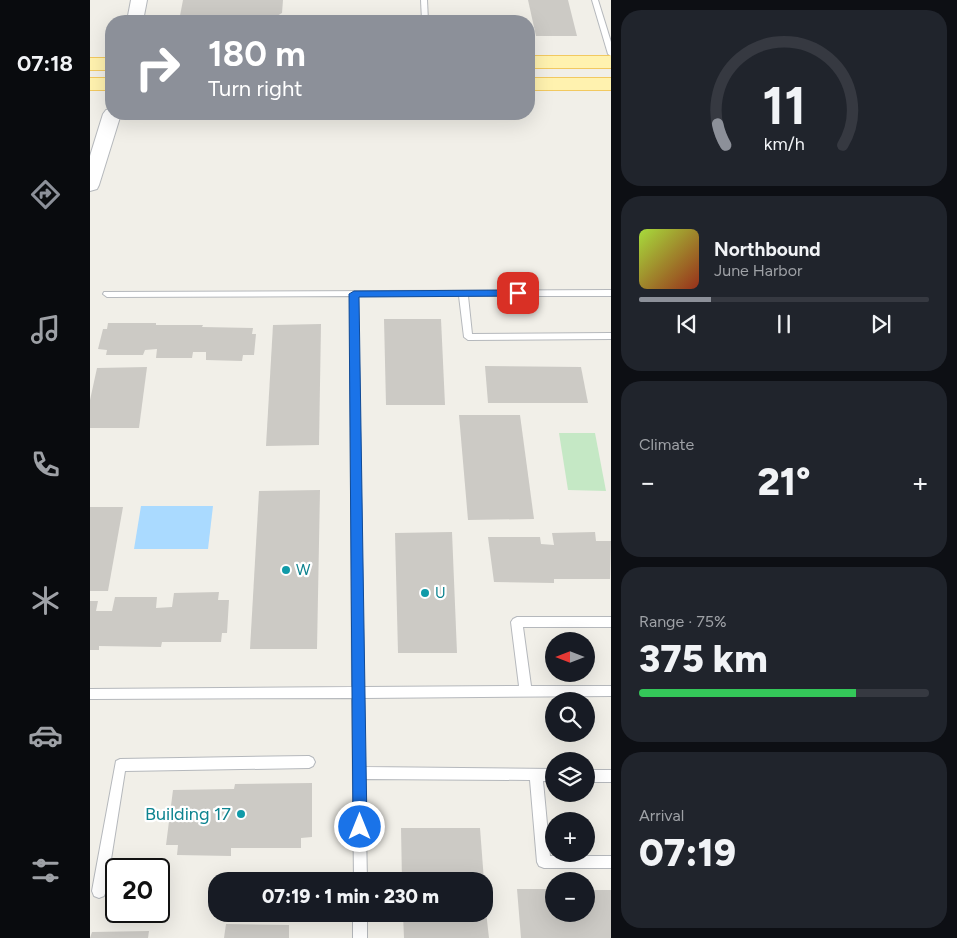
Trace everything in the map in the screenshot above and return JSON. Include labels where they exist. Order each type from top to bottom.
[{"type":"main road","points":[[535,62],[611,62]]},
{"type":"main road","points":[[90,64],[105,64]]},
{"type":"main road","points":[[90,84],[105,84]]},
{"type":"main road","points":[[535,84],[611,84]]},
{"type":"street","points":[[136,15],[139,0]]},
{"type":"street","points":[[90,185],[110,120]]},
{"type":"lane","points":[[424,0],[425,15]]},
{"type":"lane","points":[[595,0],[607,28],[611,54]]},
{"type":"lane","points":[[107,294],[611,293]]},
{"type":"lane","points":[[354,294],[360,693],[360,872]]},
{"type":"lane","points":[[463,294],[468,337],[611,336]]},
{"type":"lane","points":[[526,692],[517,622],[611,622]]},
{"type":"lane","points":[[90,694],[611,691]]},
{"type":"lane","points":[[99,891],[120,765],[309,762]]},
{"type":"lane","points":[[360,773],[545,775]]},
{"type":"lane","points":[[536,775],[544,862],[611,862]]},
{"type":"lane","points":[[595,776],[611,776]]},
{"type":"lane","points":[[360,922],[360,938]]},
{"type":"green space","points":[[559,433],[595,433],[606,491],[568,490]]},
{"type":"water","points":[[141,506],[213,506],[208,549],[134,549]]},
{"type":"building","points":[[183,0],[283,0],[282,13],[278,15],[180,15]]},
{"type":"building","points":[[528,0],[568,0],[577,36],[536,36],[535,15],[531,15]]},
{"type":"building","points":[[384,319],[441,319],[445,405],[386,405]]},
{"type":"building","points":[[108,323],[156,323],[156,325],[253,328],[252,334],[256,334],[254,355],[243,355],[242,361],[206,360],[206,352],[193,352],[192,358],[156,358],[157,349],[145,350],[143,355],[106,355],[107,350],[98,349],[103,329],[107,329]]},
{"type":"building","points":[[321,324],[319,445],[266,446],[273,325]]},
{"type":"building","points":[[485,366],[581,367],[588,403],[488,403]]},
{"type":"building","points":[[147,367],[139,428],[90,428],[90,400],[97,368]]},
{"type":"building","points":[[459,415],[520,415],[534,519],[468,520]]},
{"type":"building","name":"W","points":[[320,490],[317,649],[250,649],[259,491]]},
{"type":"building","points":[[90,507],[123,507],[108,591],[90,591]]},
{"type":"building","name":"U","points":[[452,532],[457,653],[398,653],[395,533]]},
{"type":"building","points":[[595,532],[596,541],[611,541],[610,579],[554,579],[554,583],[494,582],[488,537],[540,537],[541,544],[554,545],[552,533]]},
{"type":"building","points":[[219,592],[218,600],[229,600],[227,633],[222,633],[221,642],[162,642],[161,647],[99,646],[99,650],[90,650],[90,601],[98,601],[96,611],[112,611],[115,597],[157,597],[156,608],[172,607],[174,593]]},
{"type":"building","name":"Building 17","points":[[312,783],[312,837],[301,838],[301,848],[231,848],[231,856],[177,855],[178,845],[166,845],[173,790],[234,789],[235,784]]},
{"type":"building","points":[[401,828],[480,828],[483,872],[402,872]]},
{"type":"building","points":[[517,889],[545,889],[545,922],[595,922],[595,890],[611,890],[611,938],[521,938]]},
{"type":"building","points":[[403,922],[487,922],[489,938],[404,938]]},
{"type":"building","points":[[226,924],[289,925],[289,938],[224,938]]},
{"type":"building","points":[[149,931],[148,938],[90,938],[92,932]]},
{"type":"place","name":"W","points":[[286,570]]},
{"type":"place","name":"U","points":[[425,593]]},
{"type":"place","name":"Building 17","points":[[241,814]]},
{"type":"route","points":[[360,827],[360,693],[354,294],[518,293]]}]
